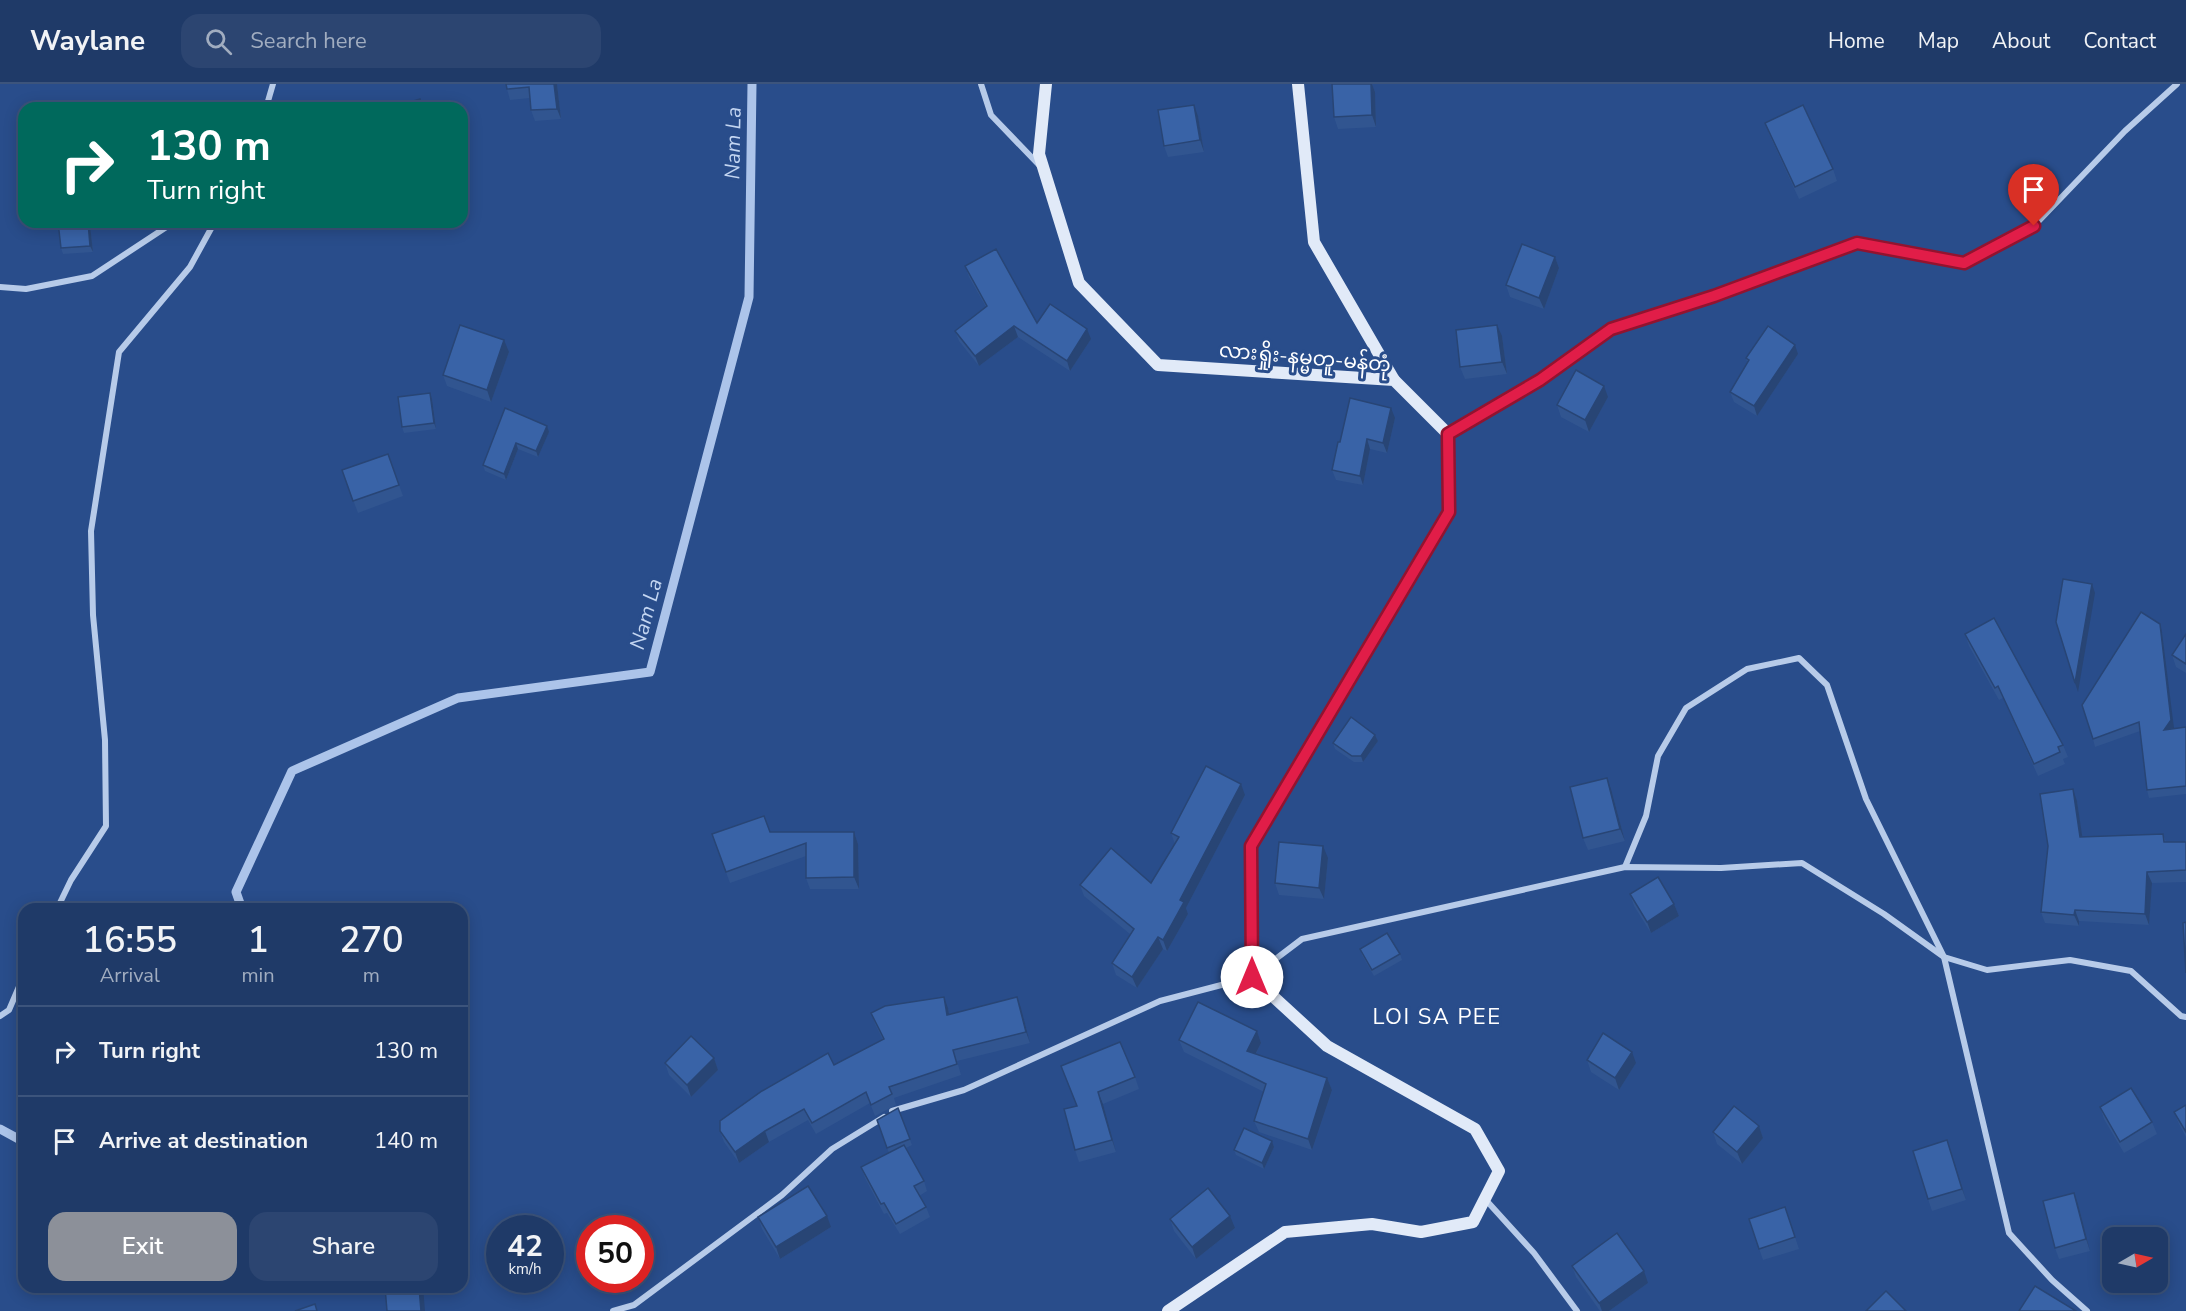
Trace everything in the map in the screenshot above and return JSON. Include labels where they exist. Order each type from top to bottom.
[{"type":"main road","name":"လားရှိုး-နမ္မတူ-မန်တုံ","points":[[1046,84],[1039,154],[1080,283],[1158,365],[1394,380],[1448,434]]},
{"type":"main road","points":[[1298,84],[1314,242],[1394,380]]},
{"type":"main road","points":[[1168,1311],[1286,1232],[1372,1224],[1421,1232],[1473,1222],[1499,1171],[1475,1129],[1327,1046],[1252,977],[1251,846],[1449,512],[1448,434]]},
{"type":"street","points":[[268,102],[273,84]]},
{"type":"street","points":[[981,84],[991,115],[1044,170]]},
{"type":"street","points":[[1448,434],[1540,380],[1611,329],[1714,296],[1857,243],[1964,263],[2034,226],[2125,131],[2177,84]]},
{"type":"street","points":[[0,287],[26,290],[92,276],[165,228]]},
{"type":"street","points":[[60,903],[71,880],[106,826],[105,740],[93,615],[91,531],[118,352],[190,267],[211,228]]},
{"type":"street","points":[[1625,867],[1646,816],[1658,756],[1686,708],[1747,669],[1799,658],[1827,685],[1866,799],[1944,957],[2009,1233],[2052,1280],[2087,1311]]},
{"type":"street","points":[[613,1311],[634,1305],[782,1195],[832,1149],[893,1111],[964,1090],[1160,1001],[1252,977],[1302,939],[1625,867],[1721,868],[1802,863],[1884,914],[1944,957],[1987,970],[2070,960],[2131,971],[2181,1016],[2186,1017]]},
{"type":"street","points":[[0,1016],[9,1010],[18,989]]},
{"type":"street","points":[[1485,1198],[1534,1253],[1577,1311]]},
{"type":"building","points":[[506,84],[554,84],[557,109],[531,110],[529,87],[507,89]]},
{"type":"building","points":[[1332,84],[1371,84],[1372,115],[1334,117]]},
{"type":"building","points":[[1194,105],[1200,140],[1164,146],[1158,110]]},
{"type":"building","points":[[1803,105],[1833,169],[1795,187],[1765,123]]},
{"type":"building","points":[[59,228],[88,228],[90,246],[61,248]]},
{"type":"building","points":[[1522,244],[1555,257],[1539,298],[1506,285]]},
{"type":"building","points":[[996,249],[1037,323],[1050,304],[1087,329],[1067,361],[1014,326],[975,356],[955,331],[987,306],[965,266]]},
{"type":"building","points":[[460,325],[504,340],[487,390],[443,375]]},
{"type":"building","points":[[1497,325],[1502,362],[1460,367],[1456,330]]},
{"type":"building","points":[[1768,326],[1795,345],[1754,406],[1730,392],[1749,360],[1746,358]]},
{"type":"building","points":[[1576,370],[1604,386],[1585,420],[1557,405]]},
{"type":"building","points":[[430,393],[434,423],[402,427],[398,397]]},
{"type":"building","points":[[1350,398],[1391,408],[1383,443],[1367,439],[1360,476],[1332,470]]},
{"type":"building","points":[[505,408],[547,426],[536,451],[516,443],[504,474],[483,465]]},
{"type":"building","points":[[388,454],[399,485],[353,501],[342,470]]},
{"type":"building","points":[[2063,579],[2092,584],[2075,683],[2056,622]]},
{"type":"building","points":[[2141,612],[2160,624],[2171,720],[2164,730],[2186,727],[2186,786],[2147,790],[2139,722],[2093,739],[2082,705]]},
{"type":"building","points":[[1994,618],[2063,745],[2058,747],[2060,752],[2034,764],[1998,686],[1995,688],[1965,634]]},
{"type":"building","points":[[2186,634],[2186,664],[2172,655]]},
{"type":"building","points":[[1351,717],[1375,735],[1361,756],[1352,756],[1333,743]]},
{"type":"building","points":[[1206,766],[1241,784],[1180,900],[1184,902],[1163,940],[1158,937],[1132,977],[1112,963],[1134,929],[1080,885],[1111,848],[1151,883],[1179,837],[1171,833]]},
{"type":"building","points":[[1607,778],[1620,829],[1583,838],[1570,787]]},
{"type":"building","points":[[2073,789],[2080,837],[2163,834],[2164,842],[2186,842],[2186,870],[2147,872],[2145,914],[2075,910],[2074,915],[2041,912],[2048,846],[2040,794]]},
{"type":"building","points":[[764,816],[770,832],[854,832],[854,877],[806,878],[806,843],[726,872],[712,834]]},
{"type":"building","points":[[1279,842],[1323,846],[1319,888],[1275,883]]},
{"type":"building","points":[[1658,877],[1674,904],[1647,922],[1630,894]]},
{"type":"building","points":[[2186,922],[2186,973],[2183,923]]},
{"type":"building","points":[[1387,933],[1400,954],[1372,970],[1360,949]]},
{"type":"building","points":[[944,997],[947,1015],[1017,997],[1026,1032],[953,1050],[957,1064],[889,1087],[892,1094],[871,1105],[866,1092],[812,1123],[804,1109],[765,1131],[735,1152],[720,1131],[720,1121],[762,1091],[828,1053],[834,1065],[884,1039],[871,1013],[885,1006]]},
{"type":"building","points":[[1198,1002],[1257,1031],[1247,1051],[1327,1078],[1308,1139],[1254,1121],[1266,1084],[1179,1040]]},
{"type":"building","points":[[1603,1033],[1632,1052],[1615,1078],[1587,1060]]},
{"type":"building","points":[[691,1036],[714,1058],[687,1085],[665,1063]]},
{"type":"building","points":[[1120,1042],[1135,1077],[1098,1092],[1112,1140],[1075,1150],[1064,1109],[1077,1106],[1061,1066]]},
{"type":"building","points":[[2131,1088],[2152,1122],[2120,1142],[2100,1107]]},
{"type":"building","points":[[2186,1105],[2186,1132],[2174,1112]]},
{"type":"building","points":[[1734,1106],[1759,1126],[1737,1152],[1713,1132]]},
{"type":"building","points":[[898,1108],[910,1139],[887,1148],[877,1120]]},
{"type":"building","points":[[1244,1128],[1272,1141],[1262,1163],[1234,1150]]},
{"type":"building","points":[[1947,1140],[1962,1189],[1928,1199],[1913,1151]]},
{"type":"building","points":[[904,1145],[924,1181],[914,1186],[926,1207],[896,1224],[884,1203],[881,1204],[861,1167]]},
{"type":"building","points":[[808,1186],[827,1216],[776,1247],[758,1217]]},
{"type":"building","points":[[1208,1188],[1230,1216],[1192,1247],[1170,1219]]},
{"type":"building","points":[[2074,1193],[2086,1239],[2055,1248],[2043,1201]]},
{"type":"building","points":[[1785,1207],[1795,1237],[1759,1249],[1749,1219]]},
{"type":"building","points":[[1617,1233],[1644,1271],[1599,1303],[1572,1266]]},
{"type":"building","points":[[2035,1286],[2076,1311],[2019,1311]]},
{"type":"building","points":[[1886,1291],[1906,1311],[1866,1311]]},
{"type":"building","points":[[386,1293],[420,1293],[421,1311],[387,1311]]},
{"type":"building","points":[[315,1304],[317,1311],[295,1311]]},
{"type":"waterway","name":"Nam La","points":[[240,903],[236,892],[292,771],[458,698],[650,672],[749,297],[752,84]]},
{"type":"waterway","name":"Nam La","points":[[0,1129],[18,1139]]},
{"type":"district","name":"LOI SA PEE","points":[[1437,1016]]},
{"type":"route","points":[[1252,977],[1251,846],[1449,512],[1448,434],[1540,380],[1611,329],[1714,296],[1857,243],[1964,263],[2034,226]]}]
